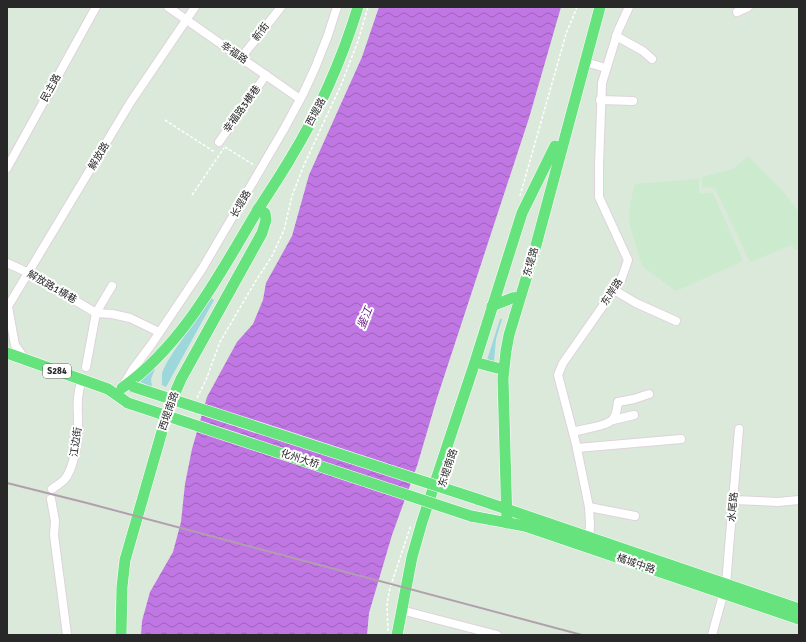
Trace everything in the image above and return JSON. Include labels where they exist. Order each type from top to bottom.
[{"type":"main road","name":"西堤路","points":[[122,388],[135,378],[171,343],[187,322],[214,283],[258,209],[291,159],[324,97],[342,56],[358,7]]},
{"type":"main road","name":"东堤路","points":[[503,508],[503,378],[506,351],[528,247],[592,7]]},
{"type":"main road","name":"东堤路","points":[[504,522],[497,368],[501,333],[535,249],[600,7]]},
{"type":"main road","points":[[496,304],[522,213],[555,146]]},
{"type":"main road","name":"西堤南路","points":[[121,635],[122,587],[125,560],[169,407],[181,379],[262,233],[266,213],[258,209]]},
{"type":"main road","points":[[496,304],[516,298]]},
{"type":"main road","name":"东堤南路","points":[[397,635],[427,531],[482,364],[496,304]]},
{"type":"main road","name":"东堤南路","points":[[404,635],[405,611],[412,557],[474,365],[496,304]]},
{"type":"main road","name":"S284","points":[[7,353],[108,388]]},
{"type":"main road","points":[[482,364],[497,368]]},
{"type":"main road","name":"化州大桥","points":[[122,388],[134,387],[477,499]]},
{"type":"main road","points":[[108,388],[122,388]]},
{"type":"main road","name":"化州大桥","points":[[108,388],[128,403],[471,516]]},
{"type":"main road","name":"橘城中路","points":[[477,499],[589,543],[725,589],[799,619]]},
{"type":"main road","name":"橘城中路","points":[[471,516],[525,526],[589,543]]},
{"type":"main road","name":"橘城中路","points":[[725,589],[799,609]]},
{"type":"street","name":"民主路","points":[[7,168],[96,7]]},
{"type":"street","name":"幸福路","points":[[168,7],[300,99]]},
{"type":"street","name":"解放路","points":[[25,359],[15,344],[7,308],[130,103],[195,7]]},
{"type":"street","name":"新街","points":[[241,58],[281,7]]},
{"type":"street","name":"长堤路","points":[[122,388],[132,369],[202,269],[260,170],[300,99],[325,42],[337,7]]},
{"type":"street","name":"东岸路","points":[[589,543],[589,507],[577,448],[558,372],[622,280],[628,260],[599,197],[600,100],[602,83],[616,36],[629,7]]},
{"type":"street","points":[[737,12],[748,7]]},
{"type":"street","points":[[616,36],[643,51],[652,59]]},
{"type":"street","points":[[585,62],[606,68]]},
{"type":"street","name":"幸福路3横巷","points":[[219,142],[266,75]]},
{"type":"street","points":[[600,100],[633,101]]},
{"type":"street","name":"解放路1横巷","points":[[7,263],[29,273],[96,313]]},
{"type":"street","points":[[86,367],[96,313],[112,286]]},
{"type":"street","points":[[614,290],[636,303],[676,321]]},
{"type":"street","points":[[96,313],[112,314],[130,318],[159,332]]},
{"type":"street","name":"江边街","points":[[52,489],[65,479],[72,465],[77,441],[78,421],[76,400],[80,386]]},
{"type":"street","points":[[613,420],[618,402],[649,394]]},
{"type":"street","points":[[573,432],[634,415]]},
{"type":"street","name":"水尾路","points":[[712,635],[725,589],[734,500],[739,429]]},
{"type":"street","points":[[577,448],[681,439]]},
{"type":"street","points":[[52,499],[55,521],[54,535],[67,635]]},
{"type":"street","points":[[734,500],[778,502],[799,500]]},
{"type":"street","points":[[589,507],[635,516]]},
{"type":"street","points":[[405,611],[494,635]]},
{"type":"path","points":[[194,403],[206,380],[220,342],[272,256],[284,230],[292,196],[304,165],[341,85],[358,41],[368,7]]},
{"type":"path","points":[[165,120],[213,152]]},
{"type":"path","points":[[192,195],[225,146],[260,170]]},
{"type":"shaded area","points":[[748,156],[782,190],[799,212],[799,248],[795,250],[792,245],[750,262],[715,188],[702,187],[702,177],[733,169]]},
{"type":"shaded area","points":[[699,179],[699,194],[713,193],[743,261],[676,291],[642,266],[629,222],[630,204],[635,184]]},
{"type":"shaded area","points":[[211,298],[214,300],[166,387],[162,385],[162,373],[166,364]]},
{"type":"shaded area","points":[[500,319],[502,319],[496,339],[494,361],[487,360]]},
{"type":"shaded area","points":[[153,368],[155,369],[151,379],[152,387],[140,382]]},
{"type":"water","name":"鉴江","points":[[379,7],[561,7],[529,118],[437,398],[417,466],[392,535],[369,613],[367,635],[141,635],[142,621],[150,592],[173,552],[181,522],[185,484],[192,449],[207,397],[237,342],[253,324],[263,300],[266,283],[292,236],[309,175],[362,57]]},
{"type":"railway","points":[[7,483],[582,635]]}]
